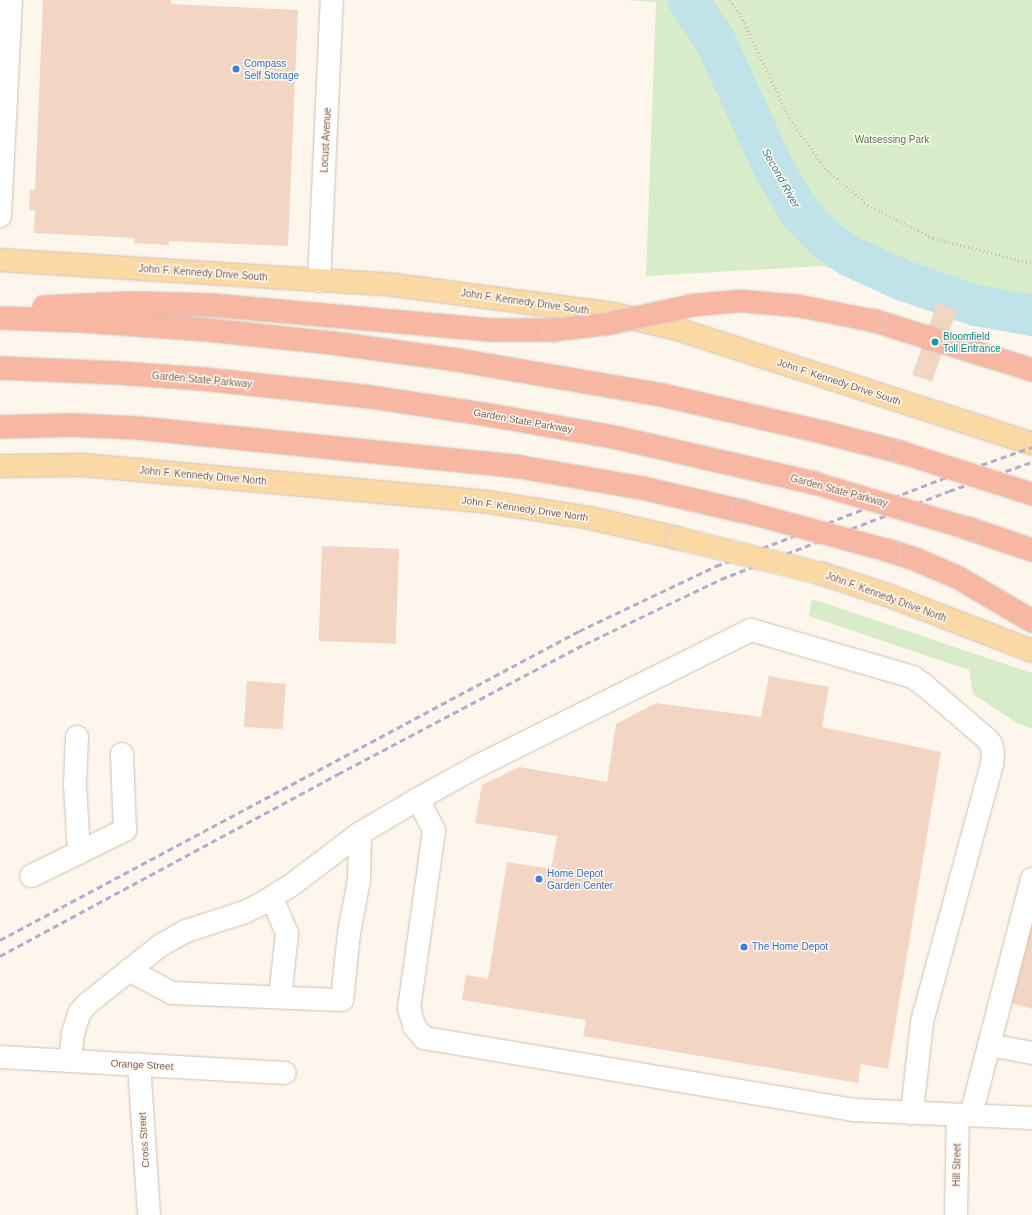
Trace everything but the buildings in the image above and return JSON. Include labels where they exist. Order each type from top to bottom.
[{"type":"highway","points":[[0,311],[84,305],[172,303],[252,308],[491,330],[554,330],[620,322],[694,304],[740,301],[765,302],[799,306],[875,321],[1032,370]]},
{"type":"highway","points":[[0,318],[97,322],[215,331],[332,343],[451,359],[662,395],[822,432],[900,452],[1032,494]]},
{"type":"highway","name":"Garden State Parkway","points":[[0,368],[119,373],[203,380],[378,398],[501,417],[618,438],[814,483],[1032,550]]},
{"type":"highway","points":[[0,427],[71,425],[138,428],[520,467],[642,488],[742,511],[890,551],[925,563],[957,577],[1032,621]]},
{"type":"main road","name":"John F. Kennedy Drive South","points":[[0,260],[435,289],[634,318],[677,329],[1032,444]]},
{"type":"main road","name":"John F. Kennedy Drive North","points":[[0,466],[83,465],[488,502],[590,518],[823,574],[886,595],[1032,651]]},
{"type":"street","points":[[0,216],[11,0]]},
{"type":"street","name":"Locust Avenue","points":[[319,281],[332,0]]},
{"type":"street","points":[[70,1061],[73,1033],[80,1012],[87,1004],[161,945],[186,931],[245,912],[272,898],[360,833],[418,799],[476,767],[751,630],[913,677],[991,744],[993,753],[927,1003],[920,1040],[912,1113]]},
{"type":"street","points":[[76,737],[75,786],[78,853]]},
{"type":"street","points":[[31,876],[125,830],[122,754]]},
{"type":"street","points":[[418,799],[434,831],[409,1008],[414,1026],[424,1038],[838,1108],[1032,1118]]},
{"type":"street","points":[[129,970],[172,993],[342,1000],[349,933],[358,880],[360,833]]},
{"type":"street","name":"Hill Street","points":[[956,1215],[965,1115],[989,1045],[1032,879]]},
{"type":"street","points":[[272,898],[287,933],[280,997]]},
{"type":"street","points":[[989,1045],[1032,1053]]},
{"type":"street","name":"Orange Street","points":[[0,1057],[285,1073]]},
{"type":"street","name":"Cross Street","points":[[139,1064],[149,1215]]},
{"type":"path","points":[[730,0],[740,16],[790,119],[826,168],[868,205],[933,238],[1032,263]]},
{"type":"green space","name":"Watsessing Park","points":[[625,0],[1032,0],[1032,323],[823,266],[646,276],[656,2]]},
{"type":"green space","points":[[812,599],[1032,673],[1032,729],[1017,723],[973,694],[969,670],[809,616]]},
{"type":"waterway","name":"Second River","points":[[688,0],[715,41],[771,163],[797,209],[825,239],[850,256],[903,280],[975,305],[1032,315]]},
{"type":"railway","points":[[0,940],[579,631],[716,566],[944,478],[1032,447]]},
{"type":"railway","points":[[0,956],[338,774],[585,644],[721,579],[949,491],[1032,462]]},
{"type":"place","name":"Compass Self Storage","points":[[236,69]]},
{"type":"place","name":"Bloomfield Toll Entrance","points":[[935,342]]},
{"type":"place","name":"Home Depot Garden Center","points":[[539,879]]},
{"type":"place","name":"The Home Depot","points":[[744,947]]}]
